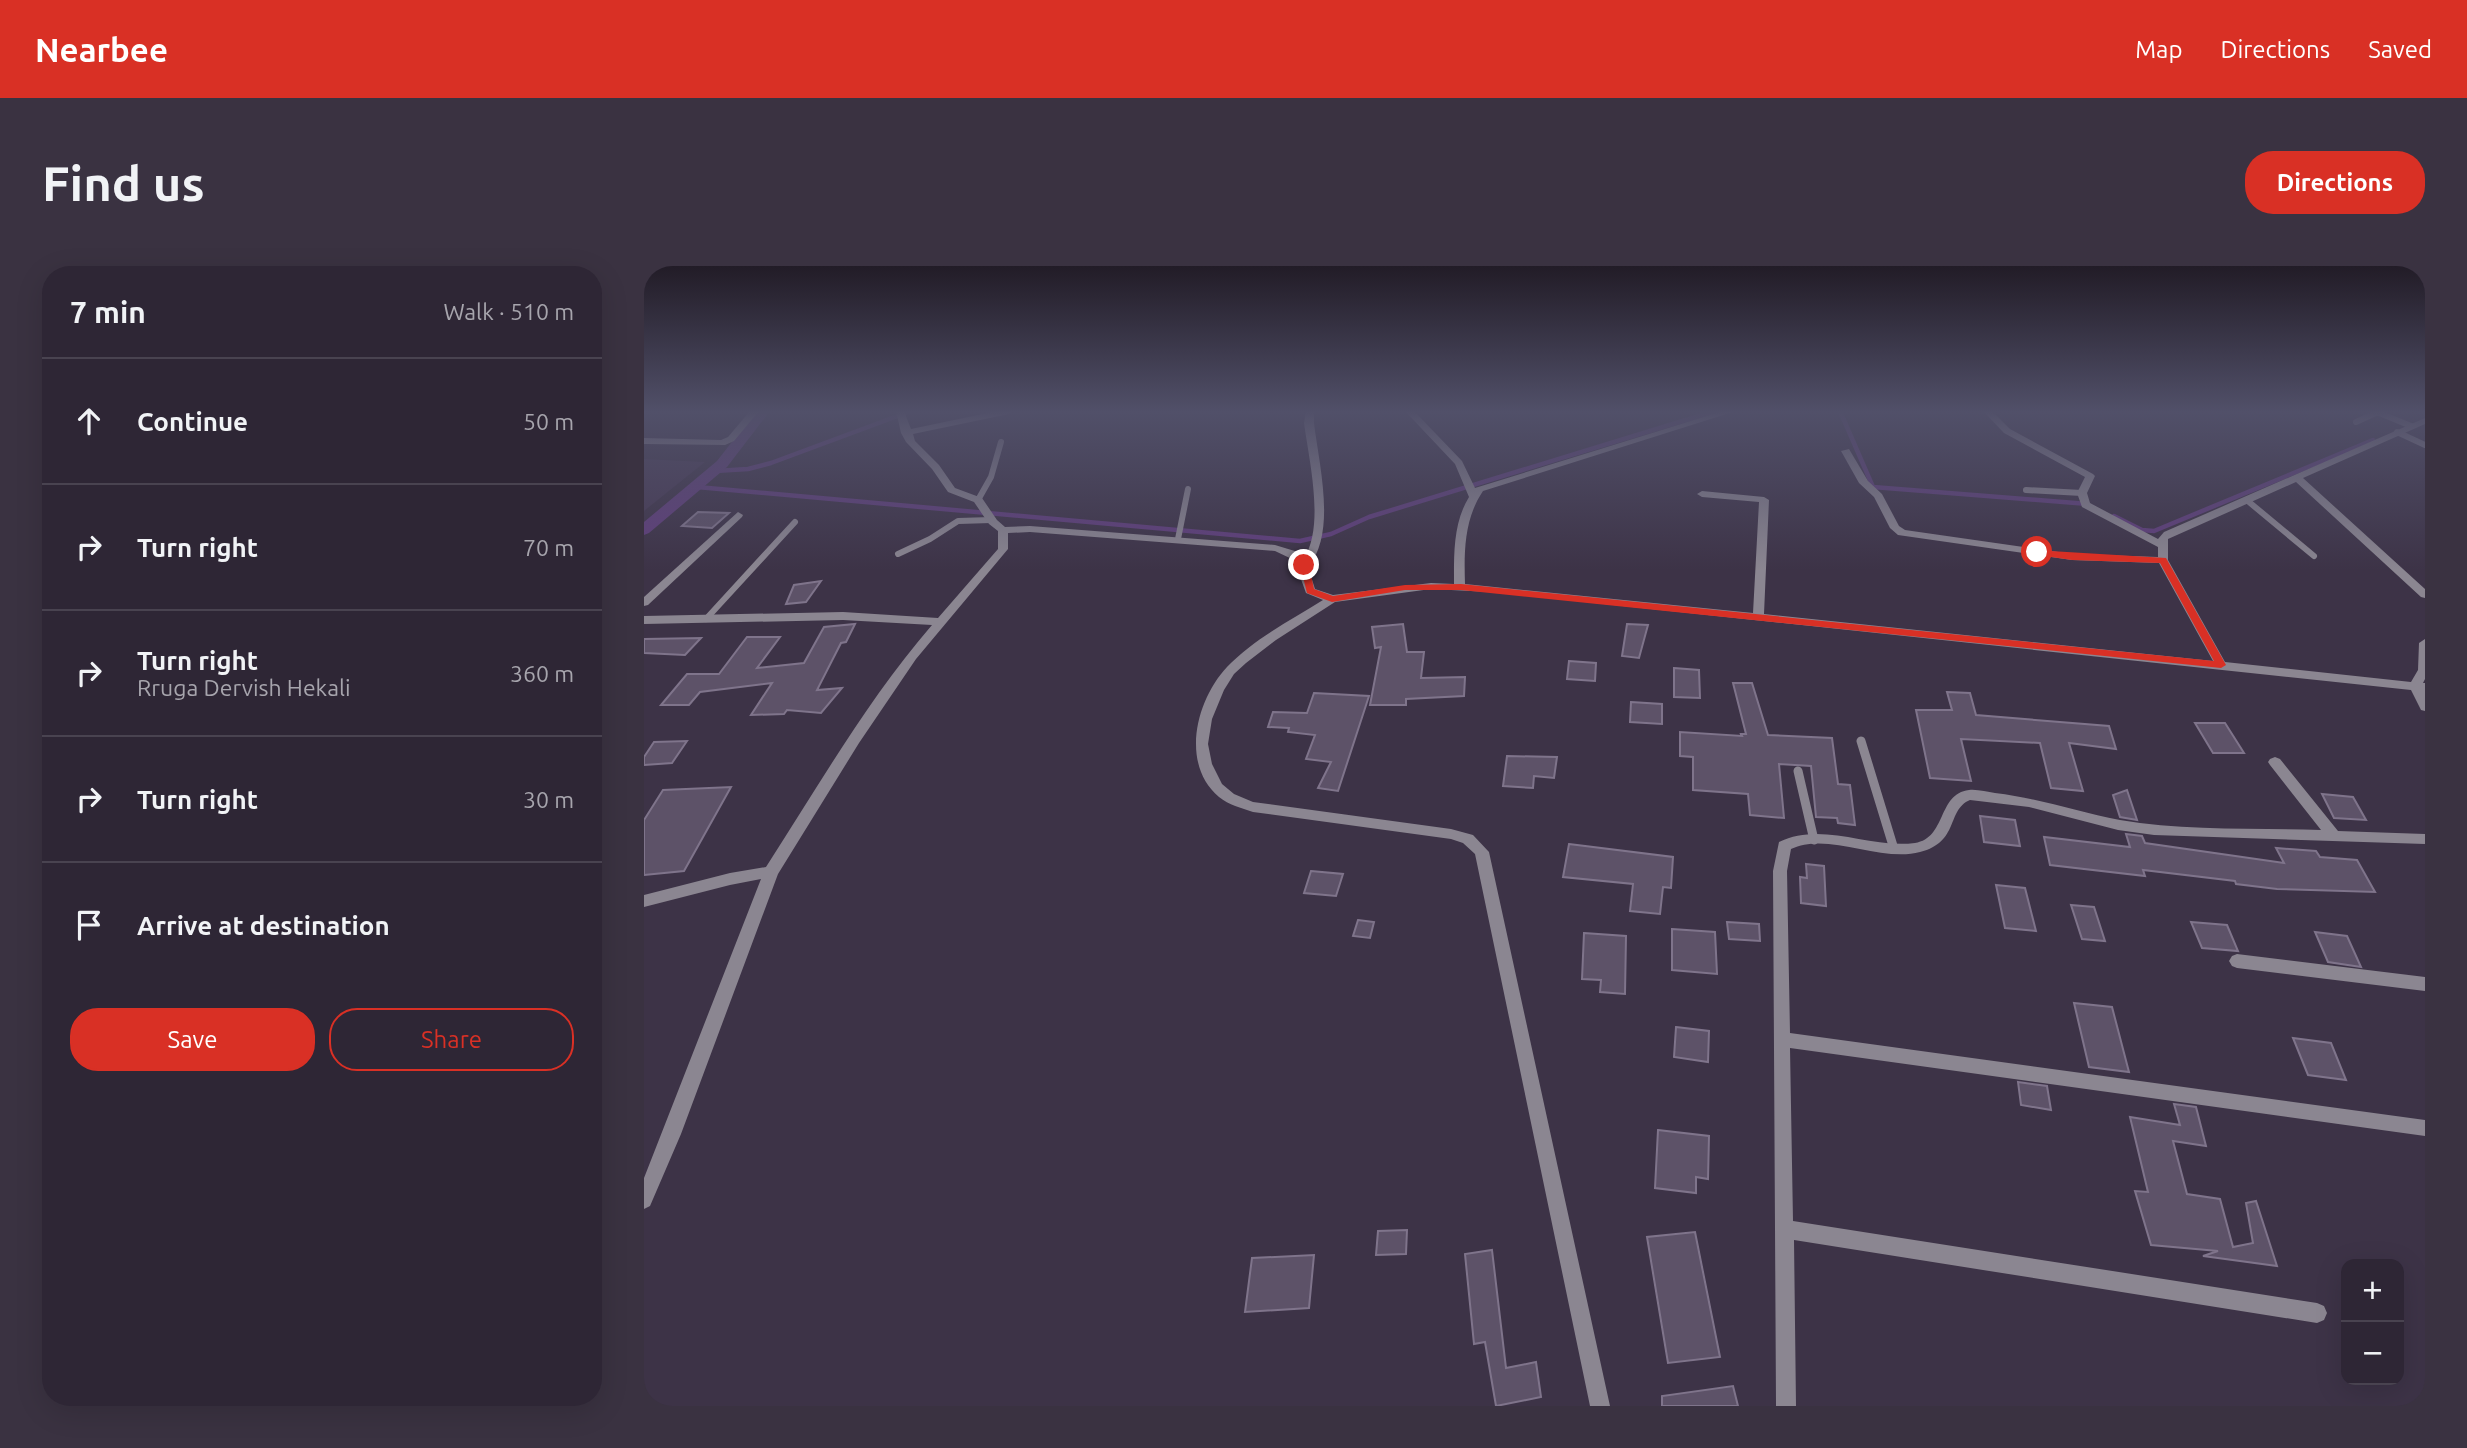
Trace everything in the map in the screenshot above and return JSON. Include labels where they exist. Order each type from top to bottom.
[{"type":"street","points":[[933,464],[951,490],[980,503],[989,518],[1003,530],[1178,536],[1275,548],[1297,555],[1304,565],[1310,591],[1332,599]]},
{"type":"street","points":[[1304,565],[1313,556],[1319,526],[1313,464]]},
{"type":"street","points":[[1460,464],[1472,493],[1463,520],[1461,587]]},
{"type":"street","points":[[1472,493],[1486,486],[1558,464]]},
{"type":"street","points":[[1853,464],[1864,483],[1878,496],[1895,528],[1902,533],[2072,557],[2163,560]]},
{"type":"street","points":[[2068,464],[2090,476],[2083,498],[2161,545]]},
{"type":"street","points":[[2221,665],[2163,560],[2161,545],[2168,534],[2249,502],[2329,464]]},
{"type":"street","points":[[2298,479],[2425,595]]},
{"type":"street","points":[[1702,494],[1764,500],[1758,617]]},
{"type":"street","points":[[644,603],[738,515]]},
{"type":"street","points":[[644,1200],[771,872],[854,740],[939,622],[1003,549],[1003,530]]},
{"type":"street","points":[[1600,1406],[1482,852],[1468,839],[1451,834],[1243,804],[1233,802],[1217,790],[1209,777],[1201,751],[1202,729],[1221,682],[1238,663],[1332,599],[1405,587],[1461,587],[2420,687]]},
{"type":"street","points":[[644,620],[843,616],[939,622]]},
{"type":"street","points":[[2425,643],[2420,687],[2425,706]]},
{"type":"street","points":[[2275,762],[2333,835]]},
{"type":"street","points":[[1786,1406],[1780,871],[1784,846],[1800,839],[1915,849],[1932,844],[1943,835],[1953,804],[1960,797],[1969,796],[2029,802],[2118,825],[2154,831],[2425,839]]},
{"type":"street","points":[[644,901],[730,878],[771,872]]},
{"type":"street","points":[[2236,961],[2425,984]]},
{"type":"street","points":[[1781,1039],[2425,1128]]},
{"type":"street","points":[[1784,1229],[2318,1313]]},
{"type":"lane","points":[[980,503],[996,464]]},
{"type":"lane","points":[[1178,536],[1188,489]]},
{"type":"lane","points":[[2026,490],[2083,498]]},
{"type":"lane","points":[[2249,502],[2314,556]]},
{"type":"lane","points":[[898,554],[930,539],[958,521],[989,518]]},
{"type":"lane","points":[[706,619],[795,522]]},
{"type":"lane","points":[[1861,741],[1894,849]]},
{"type":"lane","points":[[1798,771],[1814,840]]},
{"type":"shaded area","points":[[644,464],[702,464],[644,511]]},
{"type":"building","points":[[698,512],[729,513],[712,528],[682,526]]},
{"type":"building","points":[[821,581],[806,602],[786,604],[794,585]]},
{"type":"building","points":[[855,624],[846,642],[841,643],[817,690],[842,688],[821,713],[787,710],[784,714],[751,715],[772,683],[700,692],[689,705],[661,705],[687,674],[719,674],[747,637],[780,637],[757,668],[804,663],[824,627]]},
{"type":"building","points":[[1403,624],[1407,652],[1424,652],[1421,678],[1465,677],[1464,696],[1406,699],[1406,705],[1370,705],[1381,647],[1375,648],[1372,627]]},
{"type":"building","points":[[1627,624],[1648,625],[1639,658],[1622,656]]},
{"type":"building","points":[[701,638],[685,655],[644,653],[644,639]]},
{"type":"building","points":[[1569,661],[1596,663],[1595,681],[1567,679]]},
{"type":"building","points":[[1674,668],[1699,670],[1700,698],[1674,697]]},
{"type":"building","points":[[1733,683],[1752,683],[1768,735],[1832,738],[1838,784],[1850,785],[1855,825],[1838,823],[1837,818],[1816,817],[1811,766],[1779,764],[1784,818],[1750,815],[1748,794],[1693,790],[1693,757],[1680,756],[1680,732],[1742,736],[1741,734],[1746,734]]},
{"type":"building","points":[[1947,692],[1970,693],[1976,715],[2109,726],[2116,749],[2069,743],[2083,791],[2051,788],[2040,743],[1961,739],[1971,781],[1930,778],[1916,710],[1952,710]]},
{"type":"building","points":[[1314,693],[1369,696],[1338,791],[1318,788],[1331,762],[1306,759],[1315,735],[1288,732],[1289,728],[1268,727],[1273,712],[1307,713]]},
{"type":"building","points":[[1631,702],[1662,704],[1662,724],[1630,722]]},
{"type":"building","points":[[2195,723],[2225,723],[2244,753],[2213,753]]},
{"type":"building","points":[[687,741],[672,763],[644,765],[644,757],[654,742]]},
{"type":"building","points":[[1507,756],[1557,757],[1554,778],[1534,776],[1533,788],[1503,786]]},
{"type":"building","points":[[731,787],[684,871],[644,875],[644,820],[663,790]]},
{"type":"building","points":[[2127,790],[2137,820],[2120,817],[2113,795]]},
{"type":"building","points":[[2322,794],[2353,797],[2366,820],[2334,818]]},
{"type":"building","points":[[1980,816],[2015,820],[2020,846],[1984,842]]},
{"type":"building","points":[[2126,834],[2142,836],[2145,843],[2284,863],[2276,848],[2316,851],[2320,857],[2357,860],[2375,892],[2277,889],[2143,870],[2145,876],[2050,865],[2044,837],[2130,847]]},
{"type":"building","points":[[1569,844],[1673,857],[1671,888],[1663,887],[1660,914],[1630,911],[1633,884],[1563,877]]},
{"type":"building","points":[[1806,864],[1824,866],[1826,906],[1801,903],[1800,877],[1807,878]]},
{"type":"building","points":[[1311,871],[1343,874],[1336,896],[1304,893]]},
{"type":"building","points":[[1996,885],[2025,888],[2036,931],[2005,928]]},
{"type":"building","points":[[2071,905],[2094,907],[2105,941],[2082,939]]},
{"type":"building","points":[[1358,920],[1374,922],[1370,938],[1353,936]]},
{"type":"building","points":[[1727,922],[1759,924],[1760,941],[1729,939]]},
{"type":"building","points":[[2191,922],[2227,925],[2238,951],[2202,948]]},
{"type":"building","points":[[1672,929],[1715,932],[1717,974],[1672,970]]},
{"type":"building","points":[[2315,932],[2347,936],[2361,967],[2328,962]]},
{"type":"building","points":[[1584,933],[1626,936],[1625,994],[1600,992],[1601,980],[1582,979]]},
{"type":"building","points":[[2074,1003],[2112,1007],[2129,1072],[2089,1067]]},
{"type":"building","points":[[1676,1027],[1709,1031],[1708,1062],[1674,1057]]},
{"type":"building","points":[[2293,1038],[2331,1043],[2346,1080],[2308,1075]]},
{"type":"building","points":[[2018,1082],[2047,1086],[2051,1110],[2021,1105]]},
{"type":"building","points":[[2174,1104],[2196,1107],[2206,1146],[2173,1141],[2187,1194],[2220,1199],[2233,1247],[2253,1243],[2246,1203],[2256,1201],[2277,1266],[2203,1256],[2218,1251],[2151,1245],[2135,1191],[2148,1192],[2130,1117],[2180,1125]]},
{"type":"building","points":[[1658,1130],[1709,1136],[1708,1179],[1696,1177],[1696,1193],[1655,1188]]},
{"type":"building","points":[[1407,1230],[1406,1254],[1376,1255],[1378,1231]]},
{"type":"building","points":[[1695,1232],[1720,1357],[1668,1363],[1647,1237]]},
{"type":"building","points":[[1492,1250],[1506,1368],[1536,1362],[1541,1397],[1496,1406],[1485,1342],[1474,1344],[1465,1254]]},
{"type":"building","points":[[1314,1255],[1309,1308],[1245,1312],[1252,1258]]},
{"type":"building","points":[[1733,1386],[1738,1406],[1662,1406],[1662,1396]]},
{"type":"waterway","points":[[644,530],[722,464]]},
{"type":"waterway","points":[[715,471],[748,469],[766,464]]},
{"type":"waterway","points":[[697,487],[1300,541],[1331,534],[1369,517],[1541,464]]},
{"type":"waterway","points":[[1863,464],[1873,487],[2088,504]]},
{"type":"waterway","points":[[2114,516],[2142,530],[2154,531],[2315,464]]},
{"type":"route","points":[[1304,565],[1306,584],[1310,591],[1332,599],[1405,587],[1491,589],[2221,665],[2163,560],[2072,557],[2037,552]]}]
